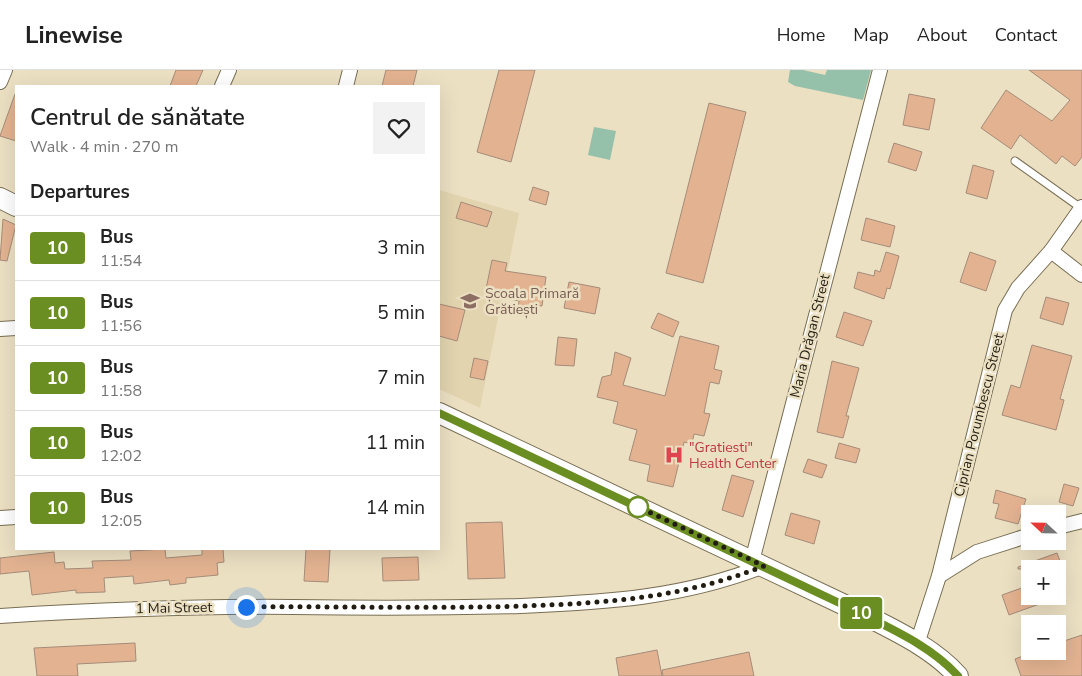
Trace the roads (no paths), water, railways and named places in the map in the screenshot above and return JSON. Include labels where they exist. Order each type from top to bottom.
[{"type":"street","points":[[0,82],[5,70]]},
{"type":"street","points":[[222,85],[229,70]]},
{"type":"street","points":[[346,85],[350,70]]},
{"type":"street","name":"Maria Drăgan Street","points":[[758,564],[868,110],[880,70]]},
{"type":"street","points":[[0,198],[15,206]]},
{"type":"street","name":"Ciprian Porumbescu Street","points":[[917,644],[939,576],[1006,310],[1018,288],[1052,251],[1082,207]]},
{"type":"street","points":[[1052,251],[1082,275]]},
{"type":"street","points":[[0,329],[15,328]]},
{"type":"street","points":[[440,413],[758,564],[917,644],[937,657],[958,676]]},
{"type":"street","points":[[0,518],[15,517]]},
{"type":"street","points":[[1066,525],[1082,521]]},
{"type":"street","points":[[939,576],[977,552],[1021,538]]},
{"type":"street","name":"1 Mai Street","points":[[0,616],[119,609],[420,608],[583,603],[669,594],[730,579],[758,564]]},
{"type":"lane","points":[[1015,161],[1082,207]]},
{"type":"place","name":"Școala Primară Grătiești","points":[[470,301]]},
{"type":"place","name":"\"Gratiesti\" Health Center","points":[[674,455]]}]
